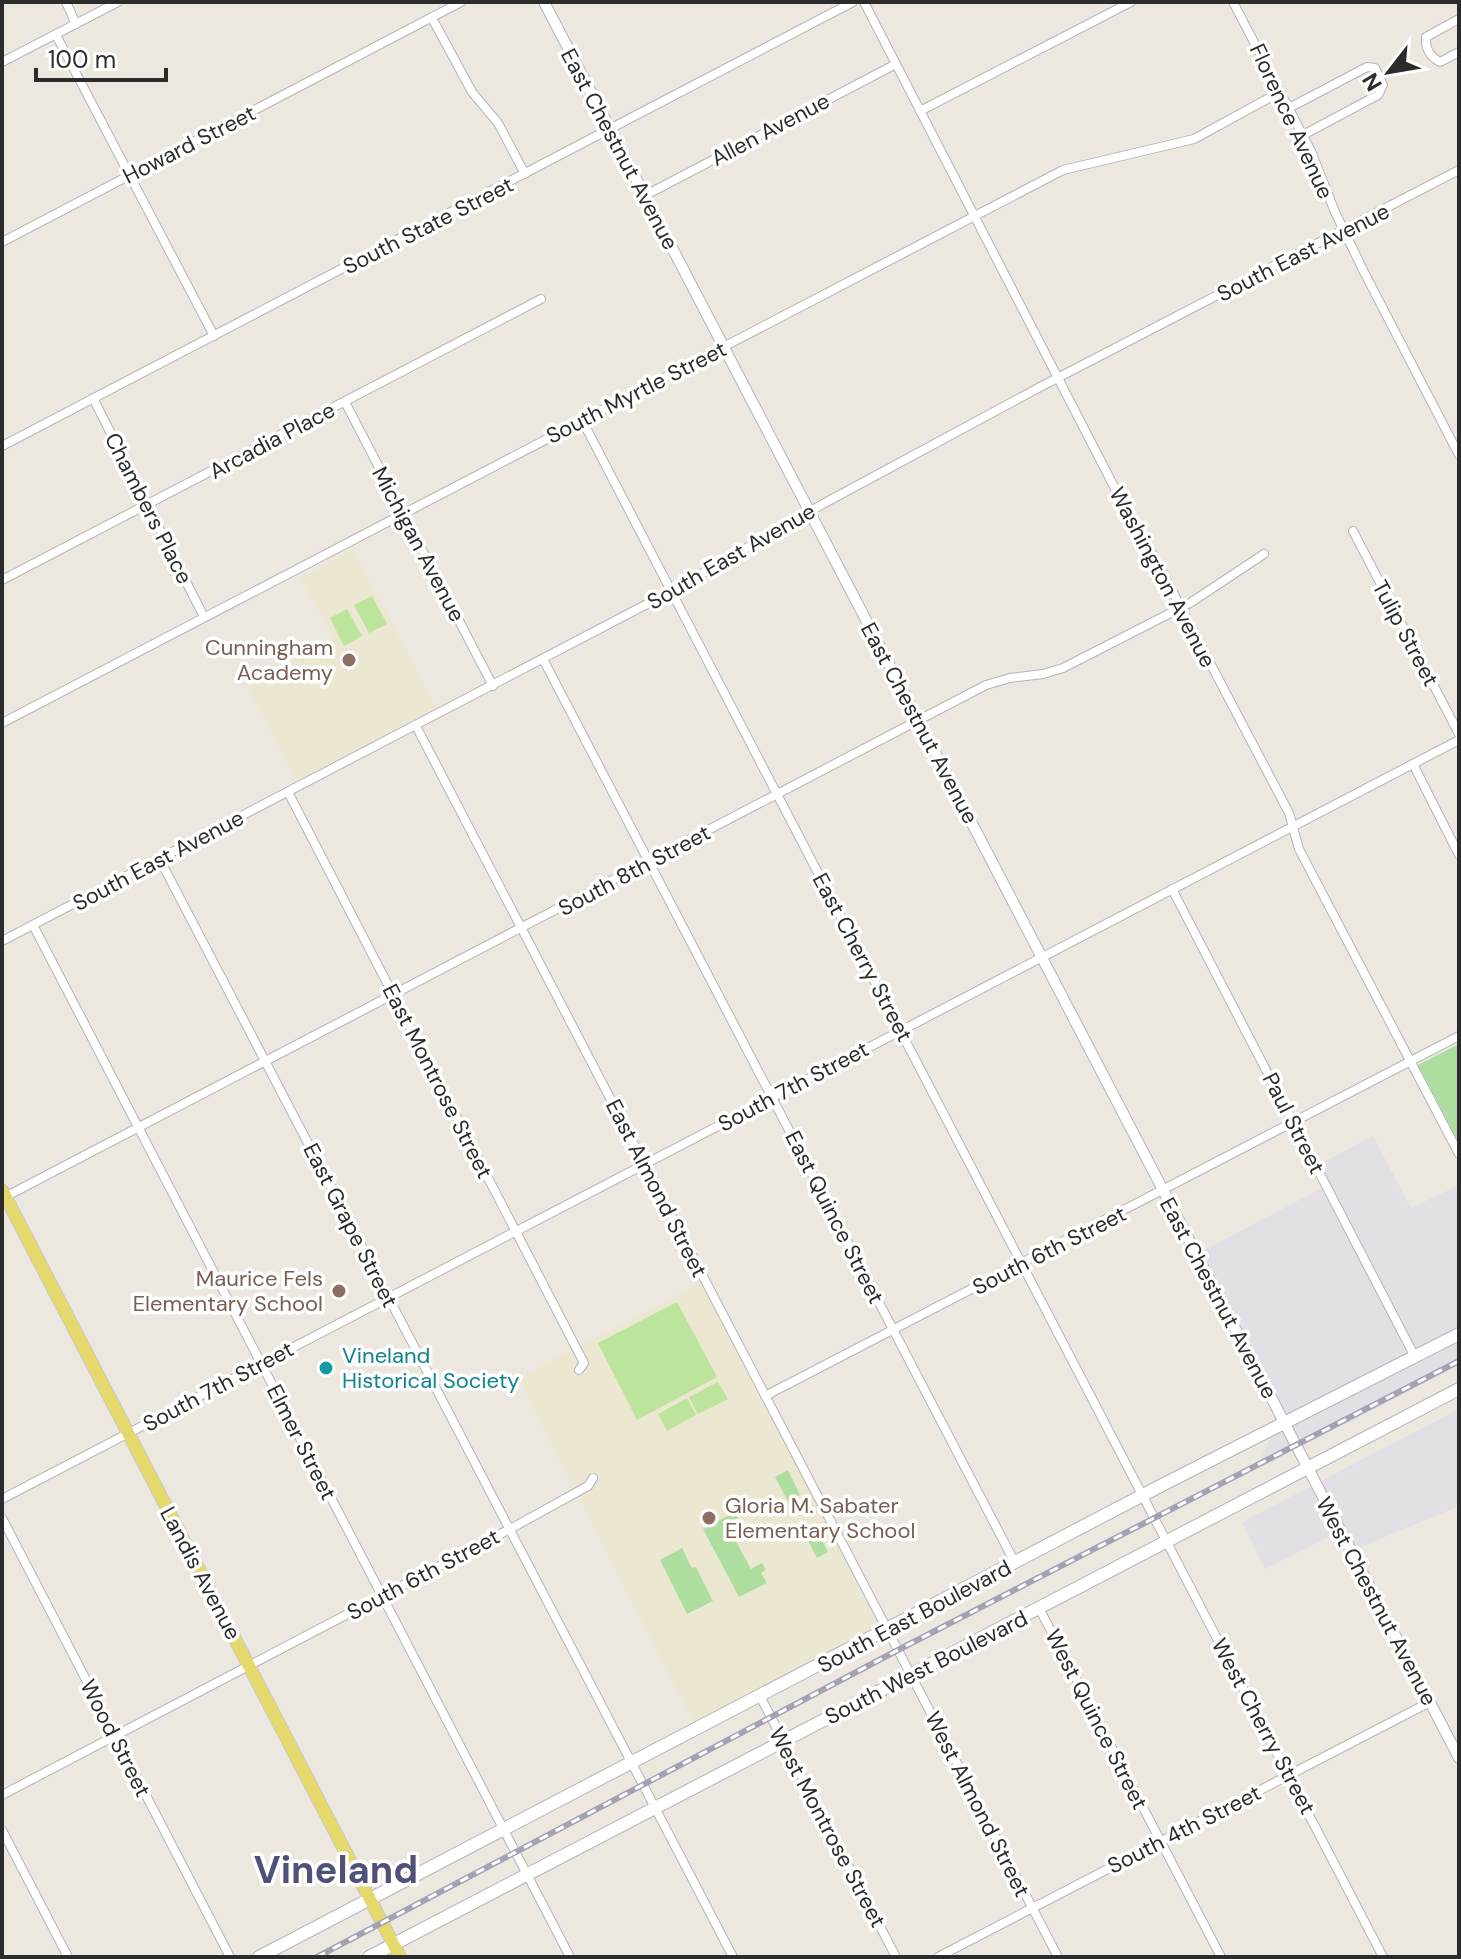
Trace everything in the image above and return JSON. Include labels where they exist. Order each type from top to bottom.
[{"type":"main road","name":"Landis Avenue","points":[[3,1195],[400,1957]]},
{"type":"main road","name":"South East Boulevard","points":[[259,1957],[1459,1334]]},
{"type":"main road","name":"South West Boulevard","points":[[369,1957],[1459,1389]]},
{"type":"street","points":[[66,2],[76,24]]},
{"type":"street","points":[[2,62],[118,2]]},
{"type":"street","name":"Howard Street","points":[[2,242],[461,2]]},
{"type":"street","name":"East Chestnut Avenue","points":[[544,2],[1295,1445]]},
{"type":"street","name":"South State Street","points":[[2,446],[853,2]]},
{"type":"street","name":"Washington Avenue","points":[[864,2],[1124,506],[1289,813],[1299,849],[1459,1154]]},
{"type":"street","points":[[920,111],[1131,2]]},
{"type":"street","name":"Florence Avenue","points":[[1233,2],[1303,135],[1344,231],[1459,455]]},
{"type":"street","points":[[432,18],[472,92],[498,123],[525,174]]},
{"type":"street","points":[[1459,19],[1426,37],[1426,42],[1429,52],[1440,62],[1459,52]]},
{"type":"street","points":[[56,35],[214,336]]},
{"type":"street","name":"Allen Avenue","points":[[644,196],[896,64]]},
{"type":"street","points":[[1289,108],[1367,67],[1375,68],[1380,75],[1383,85],[1378,95],[1303,135]]},
{"type":"street","name":"South Myrtle Street","points":[[2,723],[1074,166],[1194,139],[1280,92]]},
{"type":"street","name":"South East Avenue","points":[[2,941],[672,591],[809,512],[1058,378],[1458,172]]},
{"type":"street","name":"Arcadia Place","points":[[2,580],[541,299]]},
{"type":"street","name":"Chambers Place","points":[[93,398],[204,617]]},
{"type":"street","name":"Michigan Avenue","points":[[345,402],[493,686]]},
{"type":"street","name":"East Cherry Street","points":[[582,420],[1142,1496]]},
{"type":"street","name":"Tulip Street","points":[[1353,531],[1459,737]]},
{"type":"street","name":"South 8th Street","points":[[3,1195],[139,1129],[986,685],[1063,668],[1181,608],[1264,554]]},
{"type":"street","name":"East Quince Street","points":[[543,659],[1015,1563]]},
{"type":"street","name":"East Almond Street","points":[[416,726],[898,1650]]},
{"type":"street","name":"South 7th Street","points":[[2,1499],[1413,764],[1459,737]]},
{"type":"street","points":[[1413,764],[1459,855]]},
{"type":"street","name":"East Montrose Street","points":[[288,792],[584,1363],[579,1370]]},
{"type":"street","name":"East Grape Street","points":[[159,858],[733,1957]]},
{"type":"street","name":"Paul Street","points":[[1172,889],[1415,1357]]},
{"type":"street","name":"Elmer Street","points":[[33,925],[570,1957]]},
{"type":"street","name":"South 6th Street","points":[[765,1396],[1459,1036]]},
{"type":"street","name":"West Chestnut Avenue","points":[[1295,1445],[1459,1758]]},
{"type":"street","name":"South 6th Street","points":[[2,1795],[510,1529],[588,1486],[593,1478]]},
{"type":"street","name":"West Cherry Street","points":[[1142,1496],[1383,1957]]},
{"type":"street","name":"Wood Street","points":[[2,1518],[230,1957]]},
{"type":"street","name":"West Quince Street","points":[[1039,1608],[1221,1957]]},
{"type":"street","name":"West Almond Street","points":[[898,1650],[1058,1957]]},
{"type":"street","name":"West Montrose Street","points":[[760,1696],[896,1957]]},
{"type":"street","name":"South 4th Street","points":[[938,1957],[1430,1702]]},
{"type":"street","points":[[2,1830],[68,1957]]},
{"type":"shaded area","name":"Cunningham Academy","points":[[353,550],[436,708],[297,781],[245,683],[332,637],[301,578]]},
{"type":"shaded area","points":[[1373,1136],[1411,1208],[1459,1185],[1459,1365],[1256,1470],[1280,1416],[1197,1254],[1326,1186],[1316,1166]]},
{"type":"shaded area","name":"Gloria M. Sabater Elementary School","points":[[705,1281],[888,1630],[697,1729],[518,1378]]},
{"type":"shaded area","points":[[1459,1409],[1459,1506],[1349,1552],[1338,1532],[1265,1569],[1242,1522]]},
{"type":"green space","points":[[372,596],[387,624],[369,633],[354,605]]},
{"type":"green space","points":[[347,609],[362,636],[344,646],[330,618]]},
{"type":"green space","points":[[1459,1044],[1459,1143],[1418,1065]]},
{"type":"green space","points":[[677,1302],[717,1377],[637,1420],[598,1343]]},
{"type":"green space","points":[[718,1382],[728,1399],[698,1414],[689,1397]]},
{"type":"green space","points":[[687,1398],[696,1415],[667,1431],[658,1414]]},
{"type":"green space","points":[[788,1470],[800,1495],[788,1501],[775,1477]]},
{"type":"green space","points":[[735,1512],[738,1518],[727,1525],[751,1569],[762,1563],[766,1570],[761,1573],[767,1583],[739,1597],[703,1529]]},
{"type":"green space","points":[[816,1529],[828,1552],[817,1558],[805,1535]]},
{"type":"green space","points":[[682,1548],[692,1568],[696,1567],[713,1601],[687,1614],[660,1560]]},
{"type":"railway","points":[[317,1957],[898,1650],[1459,1361]]},
{"type":"place","name":"Cunningham Academy","points":[[349,660]]},
{"type":"place","name":"Maurice Fels Elementary School","points":[[339,1291]]},
{"type":"place","name":"Vineland Historical Society","points":[[326,1368]]},
{"type":"place","name":"Gloria M. Sabater Elementary School","points":[[709,1518]]},
{"type":"district","name":"Vineland","points":[[336,1870]]}]
